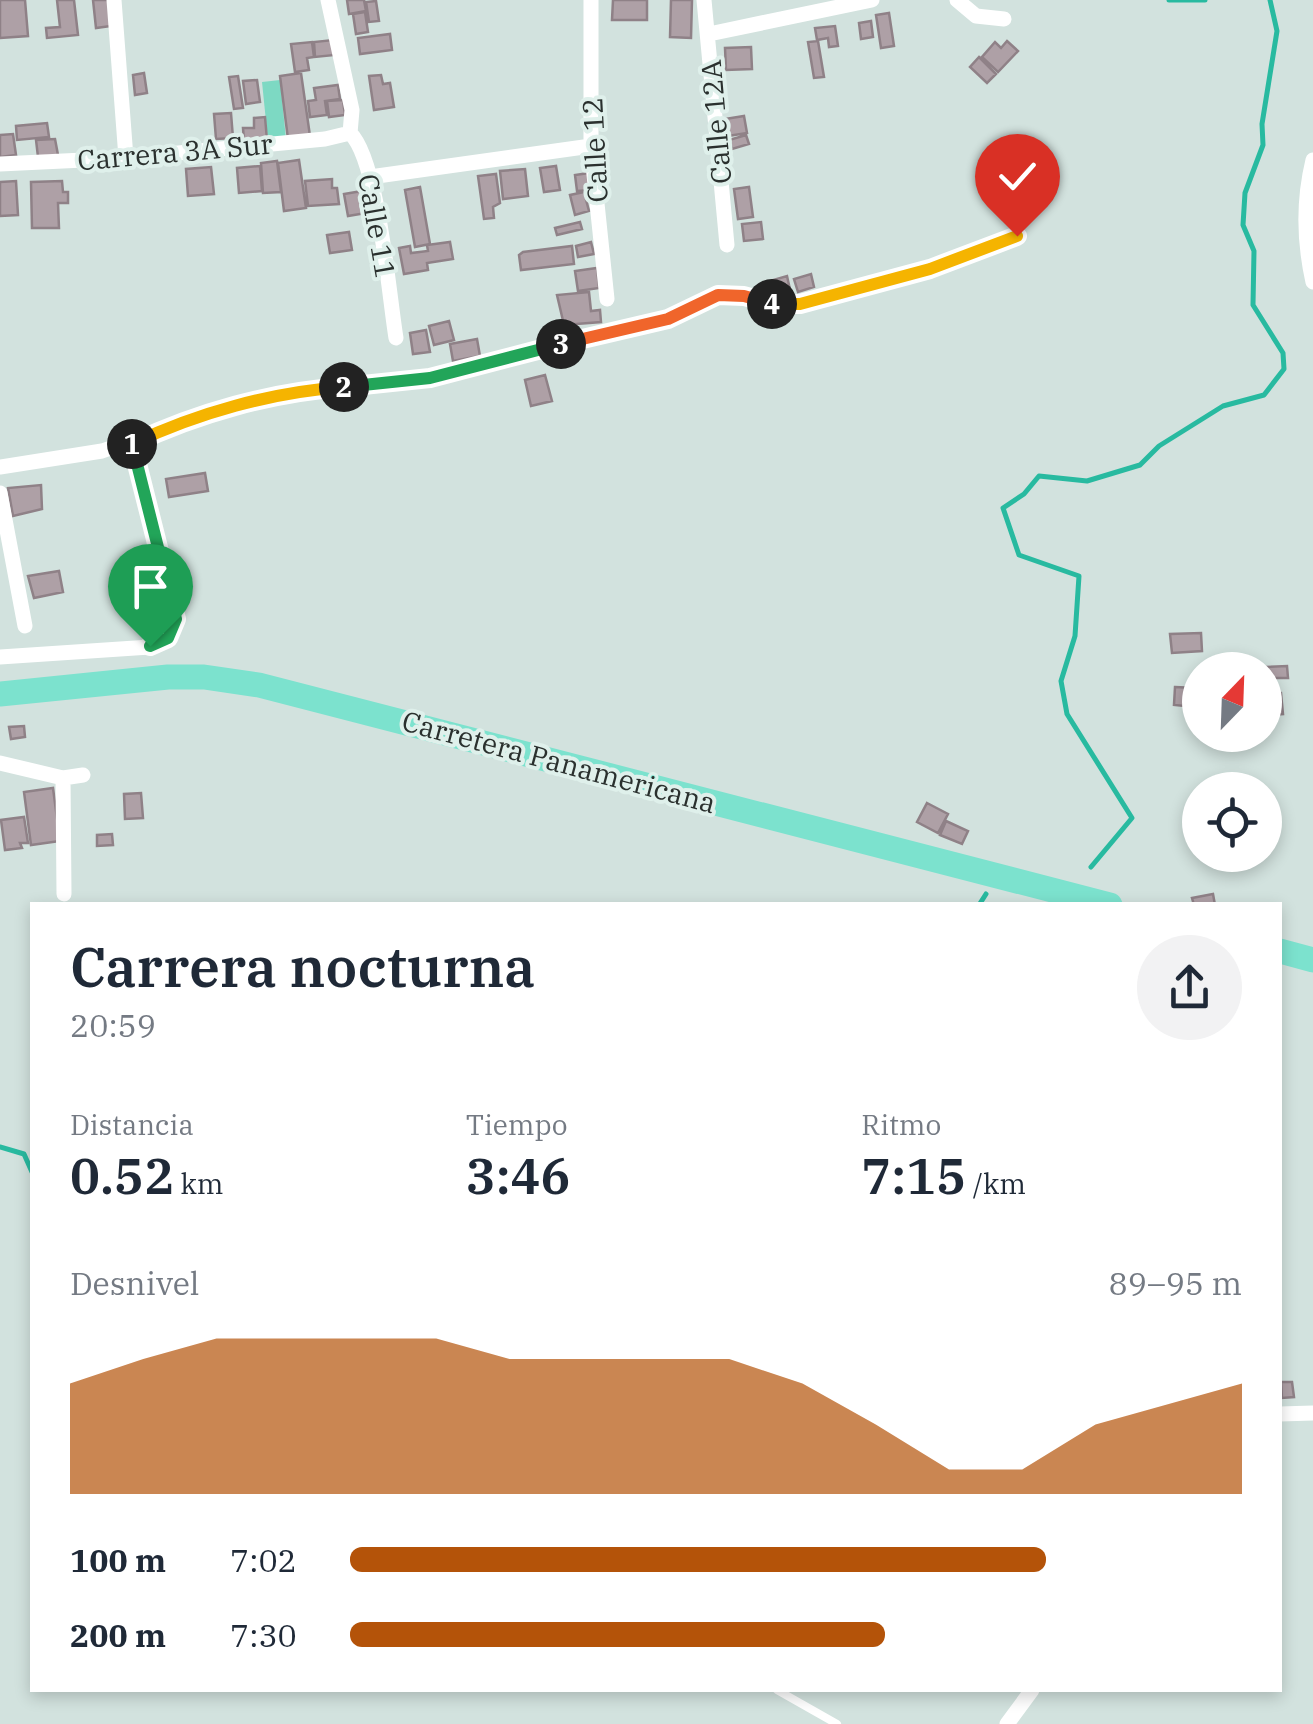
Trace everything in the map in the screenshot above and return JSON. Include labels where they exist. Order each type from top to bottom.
[{"type":"highway","name":"Carretera Panamericana","points":[[0,694],[168,677],[204,677],[260,685],[1098,902]]},
{"type":"highway","points":[[1282,951],[1313,960]]},
{"type":"street","points":[[114,0],[126,158]]},
{"type":"street","name":"Calle 11","points":[[328,0],[352,110],[350,134],[359,144],[370,178],[396,338]]},
{"type":"street","name":"Calle 12","points":[[590,0],[591,146],[607,299]]},
{"type":"street","name":"Calle 12A","points":[[704,0],[727,245]]},
{"type":"street","points":[[708,34],[872,0]]},
{"type":"street","points":[[958,0],[976,16],[1004,19]]},
{"type":"street","name":"Carrera 3A Sur","points":[[0,164],[126,158],[350,134]]},
{"type":"street","points":[[370,178],[591,146]]},
{"type":"street","points":[[1313,160],[1305,216],[1313,282]]},
{"type":"street","points":[[0,467],[132,443],[241,404],[324,388],[430,378],[668,319],[718,295],[744,296],[777,306],[800,304],[930,269],[1017,236]]},
{"type":"street","points":[[0,658],[150,646],[161,643],[173,630],[176,619],[132,443]]},
{"type":"street","points":[[0,493],[25,626]]},
{"type":"street","points":[[0,763],[63,778],[83,775]]},
{"type":"street","points":[[63,778],[64,894]]},
{"type":"street","points":[[1282,1414],[1313,1414]]},
{"type":"street","points":[[1007,1724],[1031,1692]]},
{"type":"lane","points":[[781,1692],[837,1724]]},
{"type":"green space","points":[[280,80],[286,139],[268,141],[262,82]]},
{"type":"building","points":[[0,0],[25,0],[28,36],[0,38]]},
{"type":"building","points":[[57,0],[74,0],[78,35],[47,38],[46,28],[60,27]]},
{"type":"building","points":[[93,0],[109,0],[111,26],[96,28]]},
{"type":"building","points":[[347,0],[364,0],[366,11],[349,14]]},
{"type":"building","points":[[613,0],[647,0],[647,20],[612,20]]},
{"type":"building","points":[[671,0],[692,0],[691,38],[670,37]]},
{"type":"building","points":[[376,1],[379,21],[369,22],[366,2]]},
{"type":"building","points":[[365,12],[368,32],[356,34],[353,14]]},
{"type":"building","points":[[889,13],[894,46],[881,48],[876,15]]},
{"type":"building","points":[[871,21],[873,37],[861,39],[859,23]]},
{"type":"building","points":[[835,26],[838,46],[829,47],[828,38],[817,40],[815,28]]},
{"type":"building","points":[[390,34],[392,50],[360,54],[358,38]]},
{"type":"building","points":[[333,40],[335,55],[315,57],[314,42]]},
{"type":"building","points":[[818,41],[824,77],[814,78],[808,42]]},
{"type":"building","points":[[1007,41],[1018,51],[998,72],[982,57],[995,42],[1001,48]]},
{"type":"building","points":[[312,42],[314,57],[307,58],[309,70],[295,72],[291,44]]},
{"type":"building","points":[[751,47],[752,69],[726,70],[725,48]]},
{"type":"building","points":[[979,57],[996,74],[987,83],[970,67]]},
{"type":"building","points":[[144,73],[147,93],[135,95],[133,75]]},
{"type":"building","points":[[301,73],[310,136],[288,139],[280,76]]},
{"type":"building","points":[[381,75],[383,84],[390,83],[394,107],[374,110],[369,76]]},
{"type":"building","points":[[238,76],[243,108],[234,109],[229,77]]},
{"type":"building","points":[[257,80],[260,102],[246,104],[243,81]]},
{"type":"building","points":[[338,85],[340,99],[325,101],[327,115],[310,117],[308,101],[316,100],[314,88]]},
{"type":"building","points":[[343,100],[345,115],[329,117],[327,101]]},
{"type":"building","points":[[231,113],[233,138],[216,139],[214,114]]},
{"type":"building","points":[[744,116],[747,133],[728,136],[725,119]]},
{"type":"building","points":[[265,117],[267,140],[244,141],[243,128],[254,128],[254,118]]},
{"type":"building","points":[[47,123],[49,137],[17,140],[16,126]]},
{"type":"building","points":[[13,134],[16,155],[0,157],[0,135]]},
{"type":"building","points":[[746,135],[749,144],[732,149],[729,140]]},
{"type":"building","points":[[55,139],[58,155],[38,157],[36,140]]},
{"type":"building","points":[[299,160],[306,208],[284,211],[278,163]]},
{"type":"building","points":[[277,161],[281,192],[263,193],[261,163]]},
{"type":"building","points":[[260,166],[262,191],[239,193],[237,168]]},
{"type":"building","points":[[556,166],[560,190],[544,192],[540,168]]},
{"type":"building","points":[[211,167],[214,194],[188,196],[186,169]]},
{"type":"building","points":[[525,169],[528,196],[503,199],[500,171]]},
{"type":"building","points":[[589,173],[591,190],[577,191],[575,175]]},
{"type":"building","points":[[496,174],[500,203],[493,207],[494,218],[484,219],[478,176]]},
{"type":"building","points":[[332,179],[339,204],[308,206],[305,181]]},
{"type":"building","points":[[16,181],[18,215],[0,216],[0,182]]},
{"type":"building","points":[[62,181],[68,203],[58,203],[59,228],[32,228],[31,182]]},
{"type":"building","points":[[420,187],[430,244],[415,247],[405,190]]},
{"type":"building","points":[[749,187],[753,217],[738,219],[734,189]]},
{"type":"building","points":[[362,191],[366,213],[348,216],[344,194]]},
{"type":"building","points":[[584,192],[589,211],[575,215],[570,195]]},
{"type":"building","points":[[580,222],[582,229],[557,235],[555,228]]},
{"type":"building","points":[[761,222],[763,239],[744,241],[742,224]]},
{"type":"building","points":[[349,232],[352,250],[330,253],[327,235]]},
{"type":"building","points":[[450,242],[453,259],[427,263],[428,270],[404,274],[399,248],[410,246],[411,253],[428,251],[427,245]]},
{"type":"building","points":[[591,242],[594,254],[578,257],[576,246]]},
{"type":"building","points":[[572,246],[574,264],[521,270],[519,255],[523,252]]},
{"type":"building","points":[[597,268],[599,288],[578,291],[575,271]]},
{"type":"building","points":[[811,274],[814,287],[798,292],[794,279]]},
{"type":"building","points":[[787,276],[791,294],[778,297],[773,280]]},
{"type":"building","points":[[589,292],[591,311],[600,310],[601,322],[564,325],[557,295]]},
{"type":"building","points":[[449,321],[454,340],[434,345],[429,326]]},
{"type":"building","points":[[426,330],[430,352],[413,354],[410,333]]},
{"type":"building","points":[[477,339],[480,356],[453,361],[450,344]]},
{"type":"building","points":[[545,375],[552,401],[531,406],[525,380]]},
{"type":"building","points":[[205,473],[208,491],[169,497],[166,479]]},
{"type":"building","points":[[41,485],[42,509],[13,516],[8,488]]},
{"type":"building","points":[[59,571],[63,592],[34,598],[28,576]]},
{"type":"building","points":[[1201,633],[1202,651],[1172,653],[1170,634]]},
{"type":"building","points":[[1282,666],[1287,666],[1288,678],[1282,678]]},
{"type":"building","points":[[1175,687],[1182,687],[1182,706],[1174,705]]},
{"type":"building","points":[[24,726],[25,737],[11,739],[9,727]]},
{"type":"building","points":[[53,788],[60,841],[31,845],[24,792]]},
{"type":"building","points":[[141,793],[143,818],[125,819],[124,794]]},
{"type":"building","points":[[927,803],[948,814],[938,833],[917,822]]},
{"type":"building","points":[[24,817],[28,843],[20,843],[22,848],[5,850],[1,820]]},
{"type":"building","points":[[946,821],[968,831],[962,844],[940,835]]},
{"type":"building","points":[[112,834],[113,845],[97,846],[97,835]]},
{"type":"building","points":[[1213,894],[1214,902],[1193,902],[1192,898]]},
{"type":"building","points":[[1282,1382],[1292,1382],[1294,1397],[1282,1398]]},
{"type":"waterway","points":[[1169,0],[1205,0]]},
{"type":"waterway","points":[[1091,867],[1132,818],[1067,714],[1061,681],[1075,636],[1079,576],[1019,555],[1003,508],[1024,494],[1039,476],[1087,481],[1140,465],[1159,446],[1223,406],[1264,395],[1284,369],[1283,353],[1253,305],[1254,251],[1243,225],[1245,193],[1263,145],[1262,124],[1277,31],[1270,0]]},
{"type":"waterway","points":[[981,902],[986,894]]},
{"type":"waterway","points":[[0,1147],[24,1154],[30,1168]]},
{"type":"route","points":[[150,646],[168,638],[176,619],[132,443],[241,404],[324,388],[430,378],[668,319],[718,295],[744,296],[777,306],[800,304],[930,269],[1017,236]]}]
